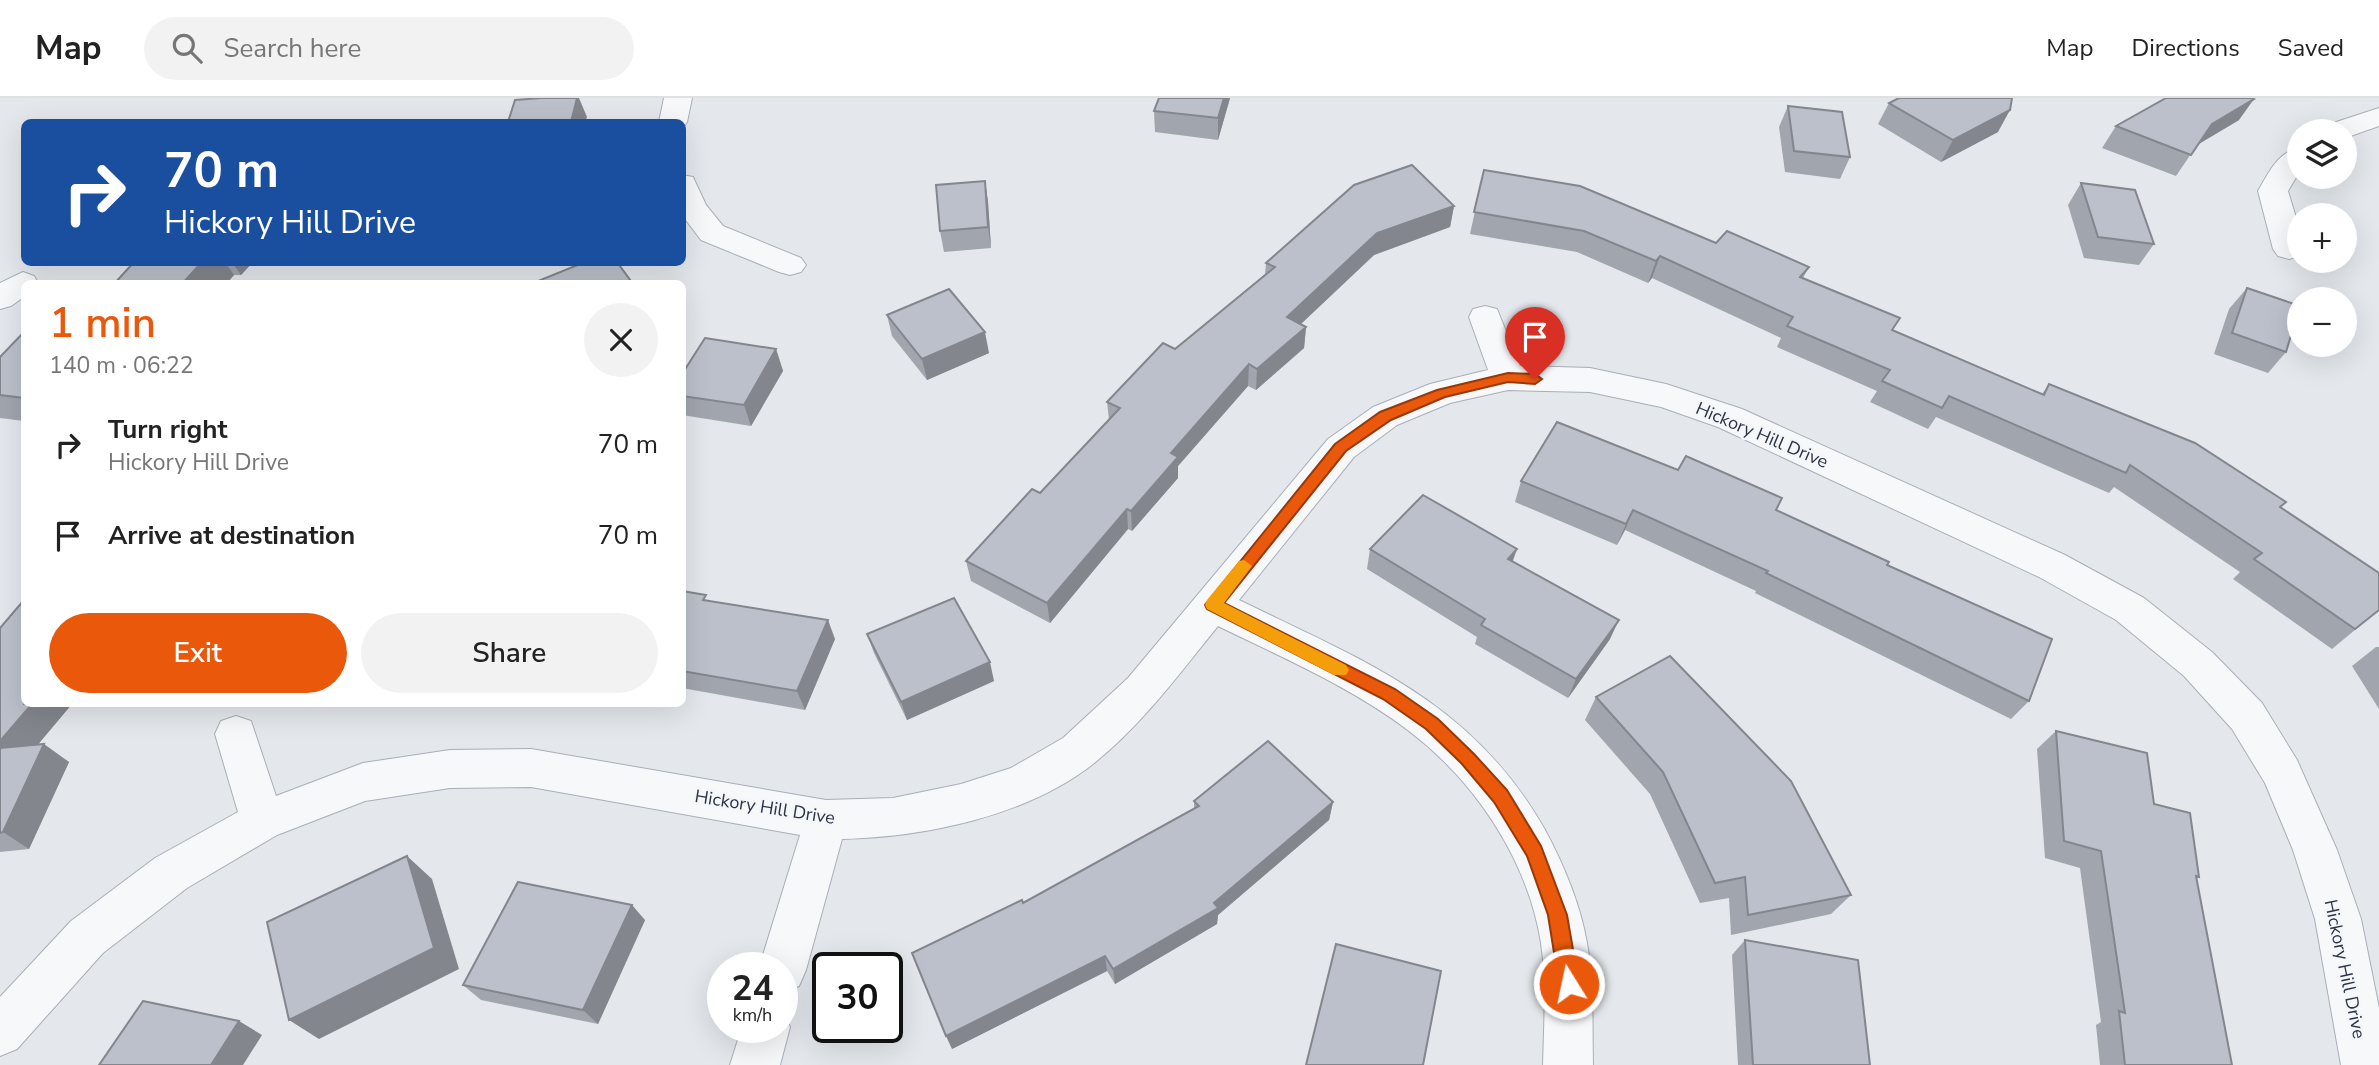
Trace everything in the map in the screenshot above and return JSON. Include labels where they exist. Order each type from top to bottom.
[{"type":"street","points":[[674,119],[678,98]]},
{"type":"street","points":[[2357,124],[2379,116]]},
{"type":"street","points":[[2287,166],[2273,191],[2287,242]]},
{"type":"street","points":[[686,193],[692,207],[712,233],[790,265]]},
{"type":"street","points":[[1485,317],[1508,377]]},
{"type":"street","name":"Hickory Hill Drive","points":[[0,1032],[87,937],[171,873],[262,821],[363,782],[450,769],[531,768],[826,820],[893,818],[961,804],[1024,783],[1078,751],[1142,690],[1341,447],[1385,416],[1442,393],[1508,377],[1590,380],[1665,396],[1730,418],[2052,566],[2130,609],[2198,664],[2247,716],[2282,773],[2315,850],[2337,919],[2366,1065]]},
{"type":"street","points":[[1213,605],[1389,694],[1432,724],[1500,796],[1535,852],[1558,915],[1569,984],[1568,1065]]},
{"type":"street","points":[[236,734],[262,821]]},
{"type":"street","points":[[787,952],[826,820]]},
{"type":"street","points":[[754,1065],[761,1043]]},
{"type":"building","points":[[577,98],[572,119],[509,119],[515,100]]},
{"type":"building","points":[[1159,98],[1224,98],[1218,118],[1154,111]]},
{"type":"building","points":[[1899,98],[2012,98],[2010,110],[1953,140],[1889,103]]},
{"type":"building","points":[[2166,98],[2254,99],[2212,124],[2191,155],[2116,126]]},
{"type":"building","points":[[1788,106],[1842,112],[1850,157],[1794,151]]},
{"type":"building","points":[[1412,165],[1454,206],[1377,233],[1287,317],[1306,327],[1257,369],[1249,364],[1171,453],[1178,457],[1131,511],[1127,509],[1047,603],[966,561],[1032,489],[1040,493],[1120,408],[1107,402],[1163,343],[1175,349],[1275,267],[1266,263],[1354,185]]},
{"type":"building","points":[[1484,170],[1580,186],[1716,243],[1727,231],[1809,267],[1800,277],[1900,318],[1892,330],[2044,395],[2049,384],[2195,443],[2286,502],[2280,507],[2379,573],[2379,610],[2355,629],[2254,559],[2262,553],[2130,465],[2126,473],[1949,396],[1942,408],[1882,381],[1890,370],[1787,326],[1793,317],[1660,256],[1656,261],[1584,231],[1474,212]]},
{"type":"building","points":[[985,181],[988,227],[940,231],[936,185]]},
{"type":"building","points":[[2081,183],[2135,190],[2154,244],[2098,237]]},
{"type":"building","points":[[130,266],[198,266],[186,280],[118,280]]},
{"type":"building","points":[[575,266],[620,266],[630,280],[540,280]]},
{"type":"building","points":[[2247,288],[2287,302],[2286,352],[2232,333]]},
{"type":"building","points":[[949,289],[985,332],[922,359],[887,315]]},
{"type":"building","points":[[21,335],[21,398],[0,395],[0,357]]},
{"type":"building","points":[[705,338],[776,349],[744,405],[686,397],[686,368]]},
{"type":"building","points":[[1557,422],[1678,470],[1686,456],[1782,498],[1776,510],[1889,562],[1887,565],[2052,639],[2029,701],[1766,573],[1768,571],[1633,510],[1626,524],[1521,481]]},
{"type":"building","points":[[1423,495],[1517,549],[1508,559],[1619,620],[1576,679],[1481,625],[1485,619],[1370,549]]},
{"type":"building","points":[[686,592],[706,595],[703,600],[828,620],[797,691],[686,672]]},
{"type":"building","points":[[954,598],[990,662],[901,702],[867,634]]},
{"type":"building","points":[[21,604],[21,707],[29,707],[0,741],[0,628]]},
{"type":"building","points":[[1670,656],[1791,781],[1851,895],[1748,915],[1745,877],[1715,883],[1663,772],[1596,697]]},
{"type":"building","points":[[2056,731],[2147,753],[2154,804],[2190,813],[2199,877],[2196,876],[2232,1065],[2125,1065],[2119,1011],[2125,1013],[2101,851],[2064,841]]},
{"type":"building","points":[[1268,741],[1333,802],[1214,903],[1218,908],[1113,969],[1105,956],[946,1036],[912,953],[1022,900],[1023,903],[1199,806],[1194,801]]},
{"type":"building","points":[[44,744],[3,832],[0,833],[0,748]]},
{"type":"building","points":[[407,856],[434,948],[289,1020],[267,922]]},
{"type":"building","points":[[518,882],[632,905],[583,1010],[463,985]]},
{"type":"building","points":[[1745,940],[1858,960],[1870,1065],[1753,1065]]},
{"type":"building","points":[[1336,944],[1441,971],[1423,1065],[1306,1065]]},
{"type":"building","points":[[143,1001],[239,1021],[211,1065],[99,1065]]},
{"type":"slow traffic","points":[[1244,566],[1213,605],[1340,670]]},
{"type":"route","points":[[1535,379],[1508,377],[1442,393],[1385,416],[1341,447],[1213,605],[1389,694],[1432,724],[1468,759],[1500,796],[1535,852],[1558,915],[1569,984]]}]
